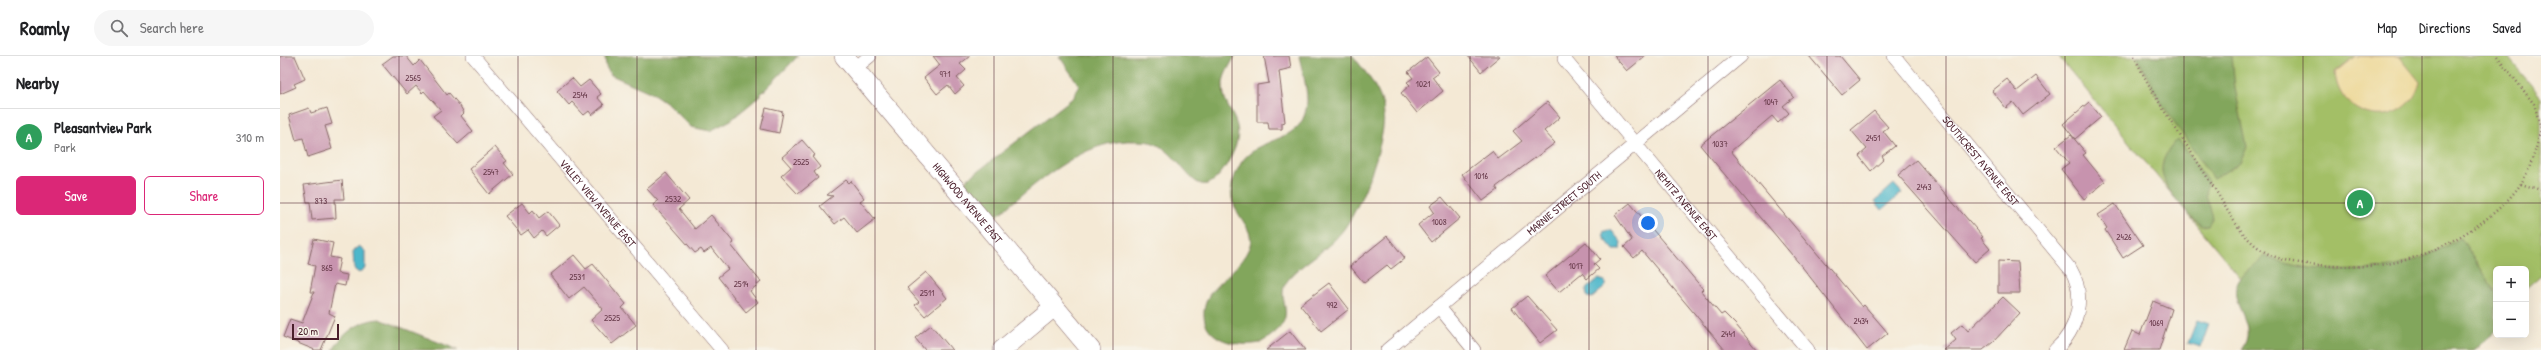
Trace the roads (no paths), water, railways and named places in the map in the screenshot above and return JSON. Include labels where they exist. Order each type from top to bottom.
[{"type":"street","name":"VALLEY VIEW AVENUE EAST","points":[[473,56],[722,350]]},
{"type":"street","points":[[849,62],[870,56]]},
{"type":"street","name":"MARNIE STREET SOUTH","points":[[1387,350],[1741,56]]},
{"type":"street","name":"SOUTHCREST AVENUE EAST","points":[[1894,56],[2068,265],[2077,283],[2078,306],[2070,331],[2055,350]]},
{"type":"street","name":"NEMITZ AVENUE EAST","points":[[1564,59],[1808,350]]},
{"type":"street","name":"HIGHWOOD AVENUE EAST","points":[[849,62],[1091,350]]},
{"type":"street","points":[[1002,350],[1054,307]]},
{"type":"street","points":[[1439,307],[1474,350]]},
{"type":"water","points":[[1894,184],[1902,193],[1882,210],[1875,201]]},
{"type":"water","points":[[1608,230],[1612,231],[1621,242],[1620,250],[1614,250],[1604,238],[1603,232]]},
{"type":"water","points":[[359,246],[365,251],[365,268],[359,273],[354,269],[353,251]]},
{"type":"water","points":[[1598,279],[1605,281],[1605,287],[1592,298],[1587,297],[1586,289]]},
{"type":"water","points":[[2197,320],[2209,324],[2201,347],[2188,343]]},
{"type":"place","name":"Pleasantview Park","points":[[2360,203]]}]
